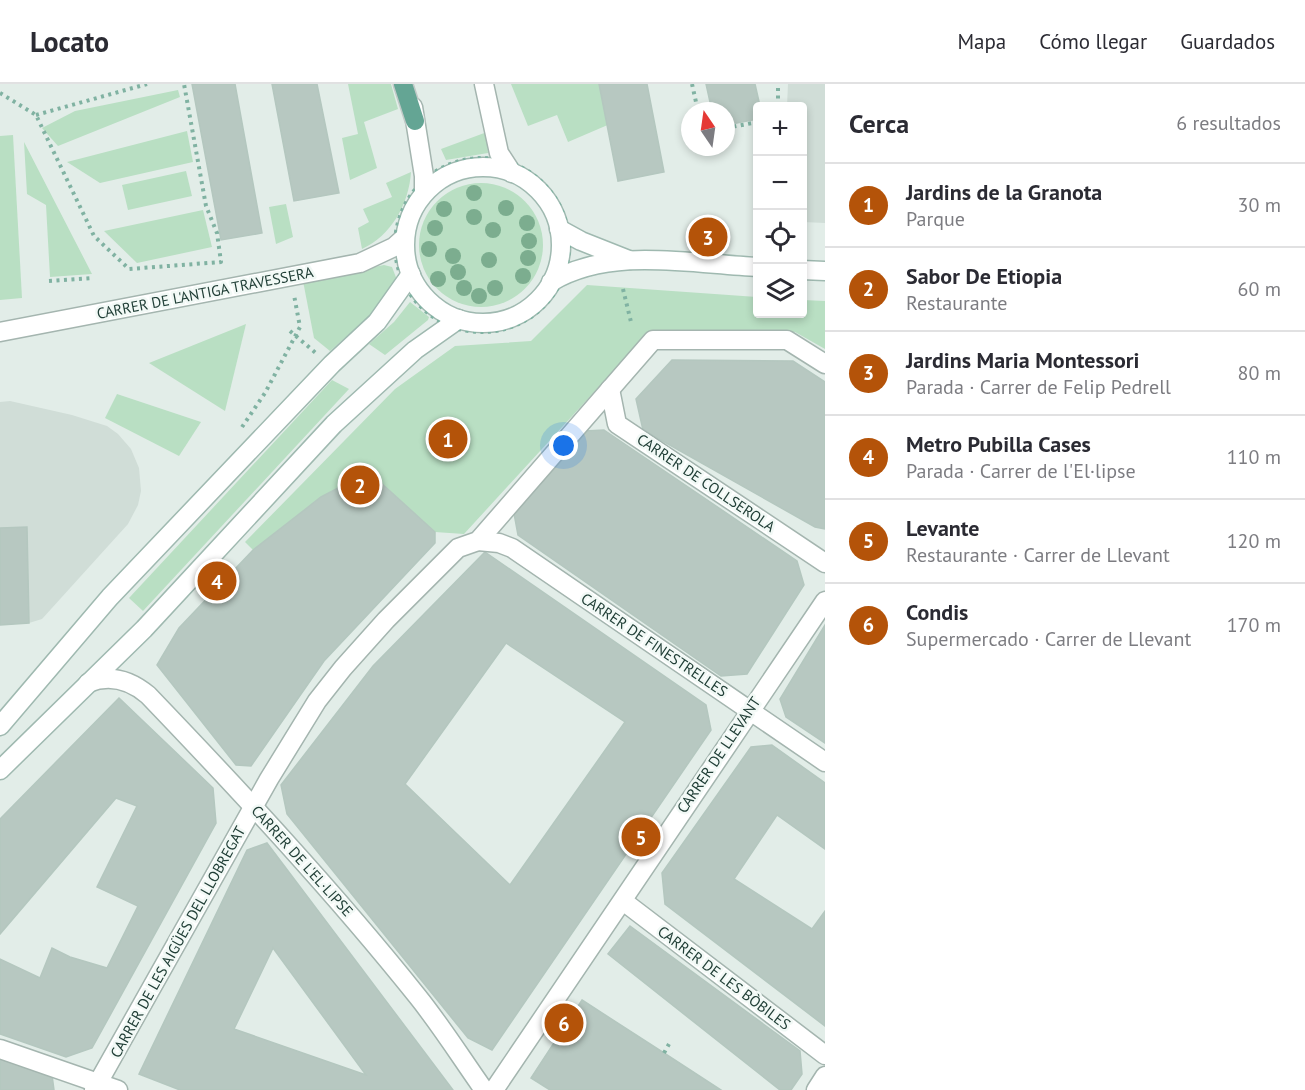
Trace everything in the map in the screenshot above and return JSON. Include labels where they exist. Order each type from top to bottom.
[{"type":"main road","points":[[403,84],[415,121]]},
{"type":"street","points":[[410,84],[424,186],[400,243],[408,280],[454,322]]},
{"type":"street","points":[[484,84],[496,142],[508,167],[548,202],[564,232],[557,279]]},
{"type":"street","points":[[424,186],[467,168],[508,167]]},
{"type":"street","points":[[564,232],[629,260]]},
{"type":"street","name":"CARRER DE L'ANTIGA TRAVESSERA","points":[[0,332],[360,263],[400,243]]},
{"type":"street","points":[[0,770],[144,629],[333,424],[415,350],[454,322],[494,322],[520,315],[538,302],[557,279],[576,270],[629,260],[753,267]]},
{"type":"street","points":[[807,270],[825,271]]},
{"type":"street","points":[[0,726],[110,597],[332,364],[377,322],[408,280]]},
{"type":"street","name":"CARRER DE LES AIGÜES DEL LLOBREGAT","points":[[96,1087],[253,807],[317,701],[343,668],[458,548],[478,541],[653,340],[787,340],[825,364]]},
{"type":"street","name":"CARRER DE COLLSEROLA","points":[[609,388],[617,424],[825,563]]},
{"type":"street","name":"CARRER DE FINESTRELLES","points":[[478,541],[499,543],[512,548],[825,762]]},
{"type":"street","name":"CARRER DE LLEVANT","points":[[494,1090],[623,901],[749,709],[825,600]]},
{"type":"street","name":"CARRER DE L'EL·LIPSE","points":[[88,683],[109,677],[138,687],[253,807],[393,965],[420,999],[484,1090]]},
{"type":"street","name":"CARRER DE LES BÒBILES","points":[[623,901],[825,1055]]},
{"type":"street","points":[[0,1049],[96,1087],[118,1090]]},
{"type":"street","points":[[816,1090],[825,1076]]},
{"type":"path","points":[[36,116],[147,84]]},
{"type":"path","points":[[0,93],[36,116],[94,236],[129,269],[221,262],[217,233],[207,206],[184,84]]},
{"type":"path","points":[[692,84],[696,102]]},
{"type":"path","points":[[778,84],[778,102]]},
{"type":"path","points":[[735,126],[753,123]]},
{"type":"path","points":[[489,158],[508,167],[531,173],[547,188],[560,206],[568,255],[547,302],[523,321],[493,331],[477,332],[422,309],[408,280],[397,267],[400,243],[399,218],[405,204],[446,165],[489,158]]},
{"type":"path","points":[[49,281],[93,278]]},
{"type":"path","points":[[241,428],[265,393],[300,327],[292,288]]},
{"type":"path","points":[[623,289],[632,322]]},
{"type":"path","points":[[290,331],[324,359]]},
{"type":"path","points":[[664,1053],[669,1044]]},
{"type":"shaded area","points":[[788,84],[825,84],[825,223],[807,222],[807,102],[787,102]]},
{"type":"shaded area","points":[[10,401],[72,415],[107,426],[118,434],[131,449],[139,468],[141,491],[138,505],[128,524],[42,619],[29,623],[0,625],[0,402]]},
{"type":"green space","points":[[348,84],[391,84],[398,109],[364,122],[377,168],[350,180],[342,138],[358,134]]},
{"type":"green space","points":[[511,84],[610,84],[617,121],[568,142],[557,115],[528,126]]},
{"type":"green space","points":[[178,90],[180,97],[58,146],[42,128],[75,111]]},
{"type":"green space","points":[[187,131],[193,162],[100,183],[67,162]]},
{"type":"green space","points":[[487,132],[488,153],[446,160],[441,149]]},
{"type":"green space","points":[[13,135],[22,298],[0,300],[0,136]]},
{"type":"green space","points":[[24,142],[92,274],[50,277],[46,205],[27,194]]},
{"type":"green space","points":[[186,171],[192,196],[128,210],[122,185]]},
{"type":"green space","points":[[411,172],[407,196],[397,218],[382,236],[362,249],[358,228],[369,222],[363,209],[392,197],[386,183]]},
{"type":"green space","points":[[481,183],[505,187],[525,201],[539,221],[543,245],[539,269],[525,289],[505,303],[481,307],[457,303],[437,289],[423,269],[419,245],[423,221],[437,201],[457,187]]},
{"type":"green space","points":[[286,204],[293,237],[276,244],[269,207]]},
{"type":"green space","points":[[203,210],[212,247],[137,263],[104,231]]},
{"type":"green space","points":[[384,265],[392,267],[397,280],[375,311],[330,351],[314,338],[303,281]]},
{"type":"green space","points":[[587,285],[753,297],[753,318],[807,318],[807,300],[825,301],[825,349],[795,332],[651,330],[464,534],[435,532],[369,472],[321,497],[253,550],[245,542],[395,389],[455,346],[531,341]]},
{"type":"green space","points":[[410,302],[429,317],[428,320],[385,355],[369,344],[394,322]]},
{"type":"green space","points":[[246,324],[225,411],[149,363]]},
{"type":"green space","points":[[332,380],[349,389],[143,611],[129,598]]},
{"type":"green space","points":[[117,394],[201,422],[179,456],[105,418]]},
{"type":"building","points":[[192,84],[235,84],[262,233],[221,240]]},
{"type":"building","points":[[272,84],[317,84],[339,193],[294,201]]},
{"type":"building","points":[[599,84],[647,84],[664,172],[618,181]]},
{"type":"building","points":[[706,84],[755,84],[759,102],[753,102],[753,120],[735,123],[735,102],[710,102]]},
{"type":"building","points":[[672,360],[793,361],[825,382],[825,529],[815,527],[643,430],[636,399]]},
{"type":"building","points":[[604,430],[797,561],[804,585],[747,674],[721,676],[518,535],[513,508],[585,431]]},
{"type":"building","points":[[369,472],[435,532],[435,543],[324,661],[251,766],[236,765],[157,665],[179,628],[253,550],[321,497]]},
{"type":"building","points":[[27,527],[29,623],[0,625],[0,528]]},
{"type":"building","points":[[485,552],[706,705],[711,730],[492,1050],[468,1038],[287,814],[281,785],[373,666]],"holes":[[[506,643],[625,722],[510,885],[405,784]]]},
{"type":"building","points":[[825,625],[825,743],[786,717],[780,699]]},
{"type":"building","points":[[119,698],[213,788],[216,823],[92,1048],[66,1057],[0,1034],[0,959],[40,978],[52,948],[70,957],[107,968],[138,906],[97,887],[137,806],[116,798],[0,934],[0,819]]},
{"type":"building","points":[[772,745],[825,783],[825,849],[777,815],[734,879],[812,929],[825,911],[825,1026],[665,904],[662,873],[751,747]]},
{"type":"building","points":[[267,843],[453,1090],[180,1090],[139,1074],[247,850]],"holes":[[[273,948],[366,1075],[234,1029]]]},
{"type":"building","points":[[630,926],[800,1051],[802,1074],[791,1090],[780,1090],[608,954]]},
{"type":"building","points":[[582,1000],[721,1090],[550,1090],[531,1078]]},
{"type":"building","points":[[0,1059],[52,1075],[54,1090],[0,1090]]},
{"type":"place","name":"Jardins Maria Montessori","points":[[708,237]]},
{"type":"place","name":"Jardins de la Granota","points":[[448,439]]},
{"type":"place","name":"Sabor De Etiopia","points":[[360,485]]},
{"type":"place","name":"Metro Pubilla Cases","points":[[217,581]]},
{"type":"place","name":"Levante","points":[[641,837]]},
{"type":"place","name":"Condis","points":[[564,1023]]}]
